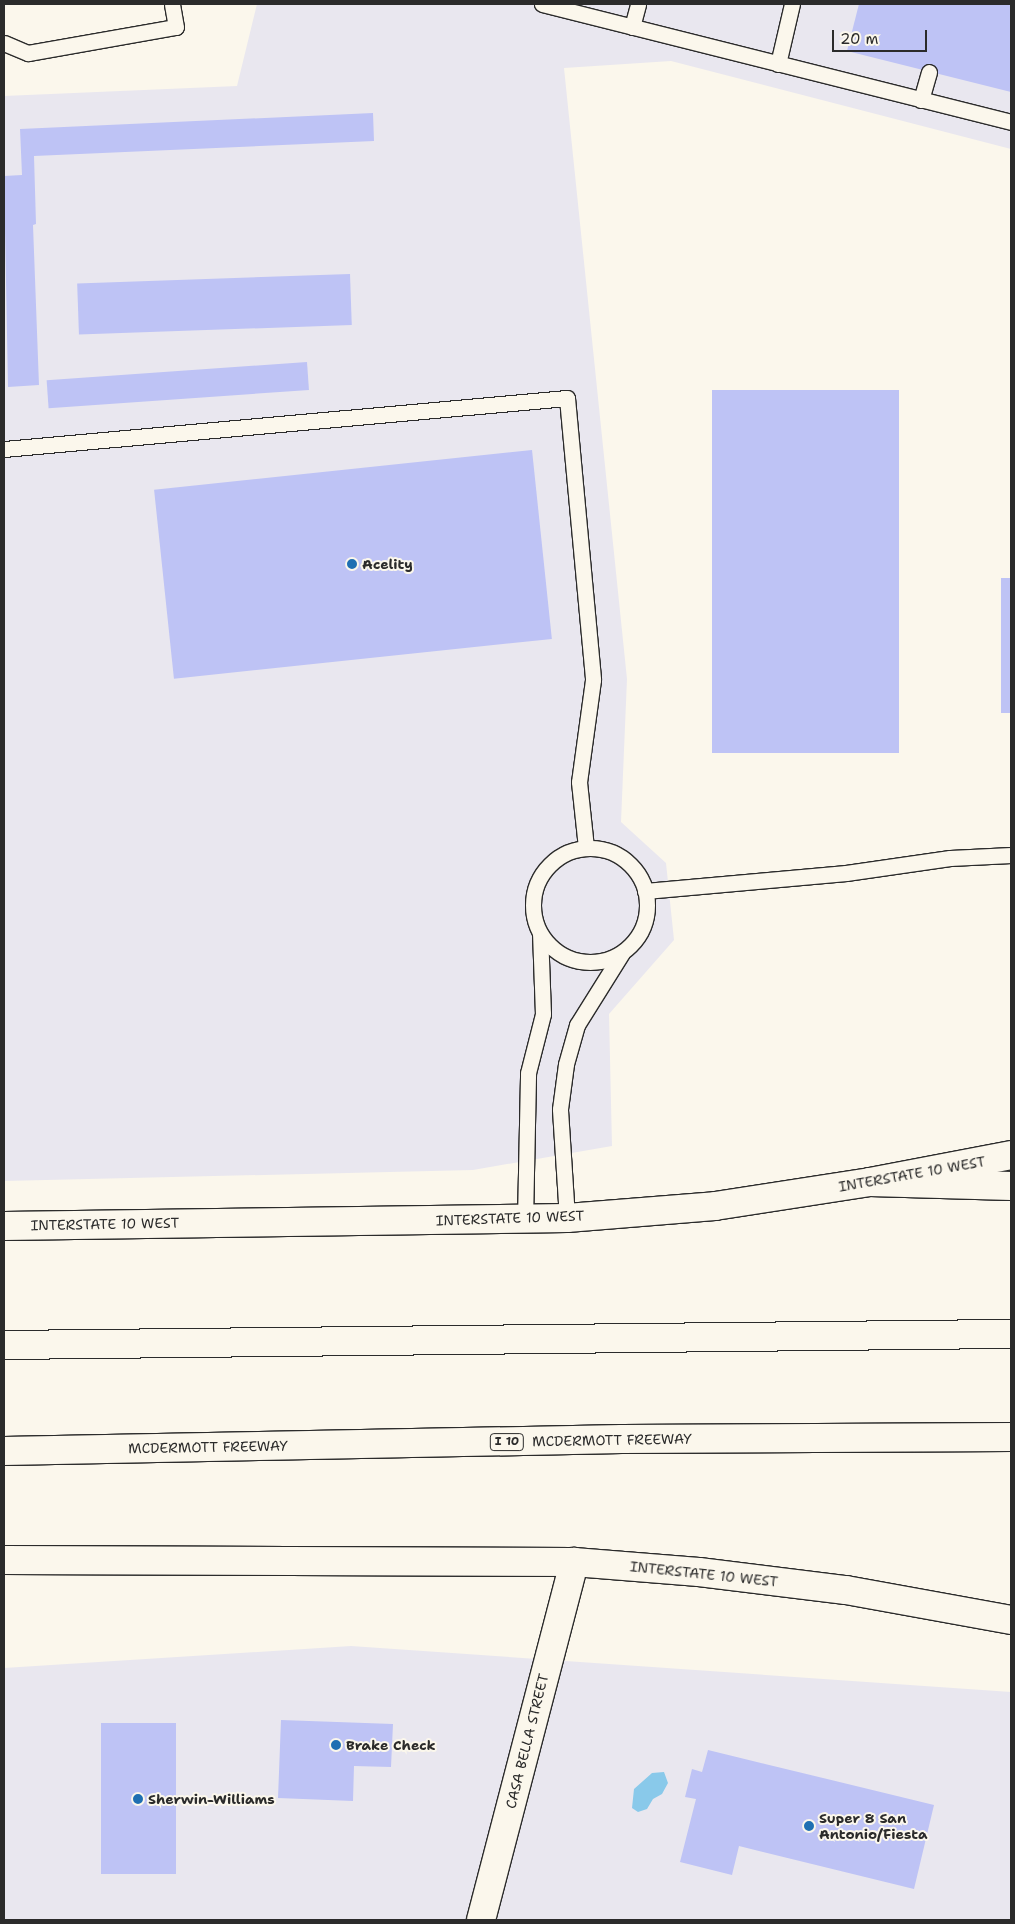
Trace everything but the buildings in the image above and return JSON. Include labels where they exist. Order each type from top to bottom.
[{"type":"main road","name":"INTERSTATE 10 WEST","points":[[4,1226],[566,1218],[715,1206],[870,1182],[1011,1155]]},
{"type":"main road","points":[[870,1182],[1011,1186]]},
{"type":"main road","points":[[4,1346],[1011,1334]]},
{"type":"main road","name":"MCDERMOTT FREEWAY","points":[[4,1451],[612,1440],[1011,1437]]},
{"type":"main road","name":"INTERSTATE 10 WEST","points":[[4,1560],[574,1562],[699,1572],[846,1590],[1011,1620]]},
{"type":"main road","name":"CASA BELLA STREET","points":[[481,1920],[574,1562]]},
{"type":"lane","points":[[4,43],[28,53],[176,27],[172,4]]},
{"type":"lane","points":[[542,4],[921,100],[1011,120]]},
{"type":"lane","points":[[632,27],[638,4]]},
{"type":"lane","points":[[778,64],[792,4]]},
{"type":"lane","points":[[921,100],[929,72]]},
{"type":"lane","points":[[4,449],[567,398],[593,680],[579,782],[586,847]]},
{"type":"lane","points":[[525,1220],[528,1073],[543,1014],[540,934],[533,910],[536,885],[556,859],[586,847],[606,850],[624,858],[637,872],[645,891],[647,914],[638,936],[622,953],[577,1025],[566,1064],[560,1109],[566,1218]]},
{"type":"lane","points":[[645,891],[846,873],[950,858],[1011,855]]},
{"type":"lane","points":[[540,934],[556,951],[577,961],[600,962],[622,953]]},
{"type":"shaded area","points":[[257,4],[1011,4],[1011,149],[671,61],[564,68],[627,679],[621,822],[666,863],[674,940],[609,1014],[612,1146],[473,1170],[4,1181],[4,96],[237,86]]},
{"type":"shaded area","points":[[351,1646],[1011,1692],[1011,1920],[4,1920],[4,1668]]},
{"type":"water","points":[[664,1772],[668,1783],[662,1794],[653,1799],[647,1809],[638,1812],[632,1808],[634,1789],[652,1773]]},
{"type":"place","name":"Acelity","points":[[352,564]]},
{"type":"place","name":"Brake Check","points":[[336,1745]]},
{"type":"place","name":"Sherwin-Williams","points":[[138,1799]]},
{"type":"place","name":"Super 8 San Antonio/Fiesta","points":[[809,1826]]}]
